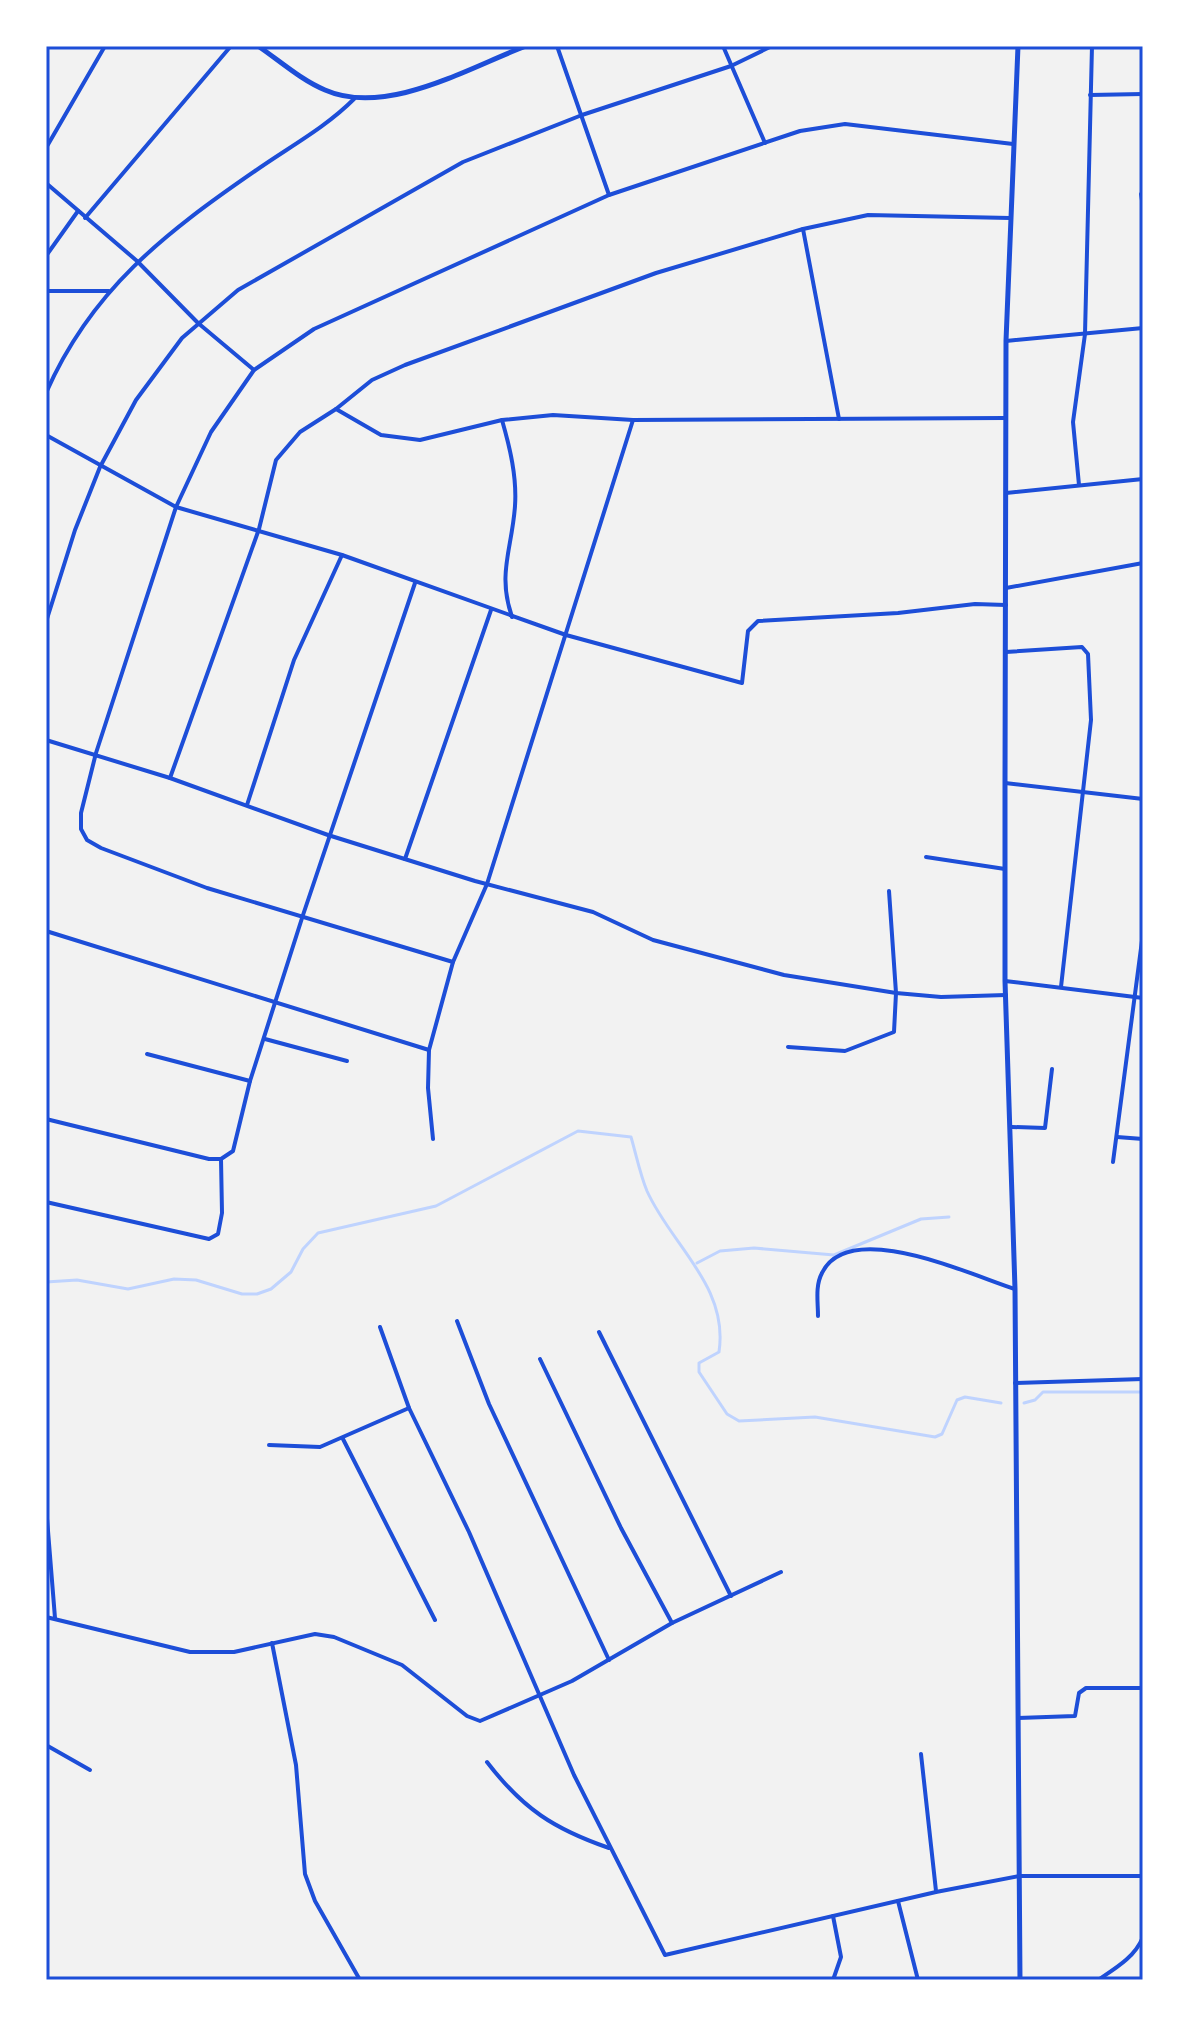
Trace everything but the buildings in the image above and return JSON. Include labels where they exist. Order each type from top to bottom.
[{"type":"main road","points":[[258,46],[307,80],[354,99],[400,95],[526,46]]},
{"type":"main road","points":[[1018,46],[1006,341],[1005,981],[1015,1289],[1020,1980]]},
{"type":"street","points":[[46,148],[105,46]]},
{"type":"street","points":[[85,218],[231,46]]},
{"type":"street","points":[[557,46],[609,195]]},
{"type":"street","points":[[723,46],[765,143]]},
{"type":"street","points":[[46,622],[75,530],[100,467],[152,375],[198,323],[264,273],[436,176],[582,115],[731,66],[772,46]]},
{"type":"street","points":[[1079,485],[1073,422],[1085,334],[1092,46]]},
{"type":"street","points":[[1090,95],[1143,94]]},
{"type":"street","points":[[46,393],[75,336],[109,291],[137,261],[213,201],[322,126],[354,99]]},
{"type":"street","points":[[453,962],[207,888],[87,840],[81,829],[81,813],[96,753],[176,507],[211,432],[254,370],[314,329],[609,195],[823,124],[1013,144]]},
{"type":"street","points":[[46,183],[137,261],[198,323],[254,370]]},
{"type":"street","points":[[1141,194],[1143,207]]},
{"type":"street","points":[[46,256],[78,211]]},
{"type":"street","points":[[170,778],[259,529],[276,460],[300,432],[336,409],[372,380],[397,368],[656,273],[803,229],[868,215],[1010,218]]},
{"type":"street","points":[[803,229],[839,419]]},
{"type":"street","points":[[46,291],[109,291]]},
{"type":"street","points":[[1006,341],[1143,328]]},
{"type":"street","points":[[336,409],[365,428],[396,440],[433,438],[502,420],[553,415],[633,420],[1005,418]]},
{"type":"street","points":[[502,420],[510,447],[516,502],[503,586],[512,617]]},
{"type":"street","points":[[433,1139],[428,1088],[429,1050],[453,962],[487,884],[633,420]]},
{"type":"street","points":[[46,435],[176,507],[342,555],[566,635],[742,683],[748,631],[758,621],[913,612],[975,604],[1006,605]]},
{"type":"street","points":[[1005,493],[1143,479]]},
{"type":"street","points":[[247,805],[294,660],[342,555]]},
{"type":"street","points":[[1006,588],[1143,563]]},
{"type":"street","points":[[46,1119],[221,1159],[233,1151],[250,1081],[328,835],[415,583]]},
{"type":"street","points":[[405,859],[491,610]]},
{"type":"street","points":[[1006,652],[1086,649],[1092,695],[1061,987]]},
{"type":"street","points":[[46,740],[96,753],[328,835],[487,884],[593,912],[653,940],[784,975],[896,993],[941,997],[1006,995]]},
{"type":"street","points":[[1005,783],[1143,799]]},
{"type":"street","points":[[926,857],[1005,869]]},
{"type":"street","points":[[788,1047],[845,1051],[889,1036],[896,1023],[896,993],[889,891]]},
{"type":"street","points":[[46,931],[429,1050]]},
{"type":"street","points":[[1113,1162],[1143,933]]},
{"type":"street","points":[[1005,981],[1143,998]]},
{"type":"street","points":[[264,1039],[347,1061]]},
{"type":"street","points":[[147,1054],[250,1081]]},
{"type":"street","points":[[1012,1127],[1045,1128],[1052,1069]]},
{"type":"street","points":[[1117,1137],[1143,1139]]},
{"type":"street","points":[[46,1202],[209,1239],[218,1234],[222,1213],[221,1159]]},
{"type":"street","points":[[818,1316],[821,1274],[834,1259],[859,1250],[897,1251],[1015,1289]]},
{"type":"street","points":[[457,1321],[489,1404],[609,1660]]},
{"type":"street","points":[[380,1327],[409,1408],[469,1532],[609,1848],[665,1955],[936,1892],[1019,1876],[1143,1876]]},
{"type":"street","points":[[599,1332],[731,1596]]},
{"type":"street","points":[[540,1359],[621,1528],[672,1623]]},
{"type":"street","points":[[1015,1383],[1143,1379]]},
{"type":"street","points":[[269,1445],[313,1448],[343,1439],[409,1408]]},
{"type":"street","points":[[343,1439],[435,1620]]},
{"type":"street","points":[[46,1506],[55,1618]]},
{"type":"street","points":[[46,1617],[190,1652],[234,1652],[315,1634],[345,1640],[402,1665],[467,1716],[480,1721],[540,1696],[672,1623],[781,1572]]},
{"type":"street","points":[[272,1643],[296,1765],[305,1874],[315,1901],[360,1980]]},
{"type":"street","points":[[1018,1718],[1075,1716],[1079,1693],[1086,1688],[1143,1688]]},
{"type":"street","points":[[46,1745],[90,1770]]},
{"type":"street","points":[[921,1754],[936,1892]]},
{"type":"street","points":[[487,1762],[543,1820],[609,1848]]},
{"type":"street","points":[[898,1901],[918,1980]]},
{"type":"street","points":[[833,1916],[841,1957],[833,1980]]},
{"type":"street","points":[[1098,1980],[1123,1964],[1143,1937]]},
{"type":"waterway","points":[[46,1282],[77,1280],[128,1289],[174,1279],[196,1280],[242,1294],[257,1294],[271,1289],[291,1272],[303,1249],[318,1233],[436,1206],[578,1131],[631,1137],[647,1191],[657,1211],[696,1267],[715,1307],[720,1328],[719,1352],[699,1363],[699,1372],[727,1414],[739,1421],[815,1417],[935,1437],[942,1434],[957,1400],[965,1397],[1001,1403]]},
{"type":"waterway","points":[[697,1263],[720,1251],[754,1248],[834,1255],[921,1219],[949,1217]]},
{"type":"waterway","points":[[1024,1403],[1035,1400],[1043,1392],[1143,1392]]}]
